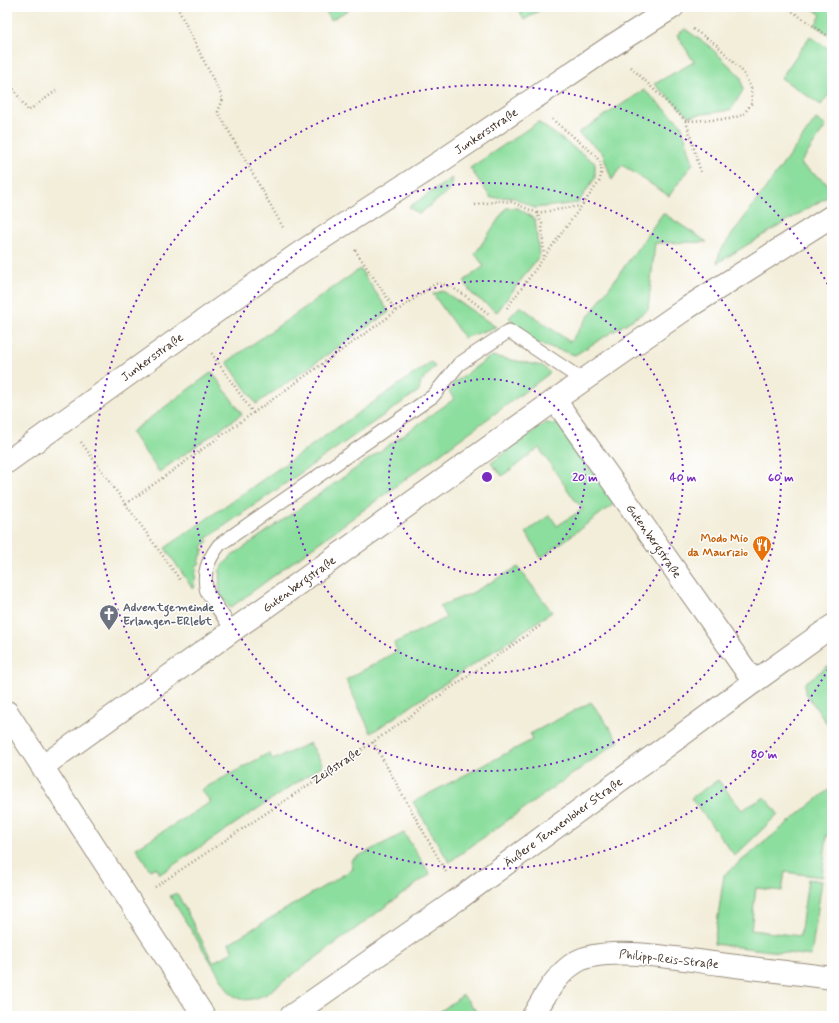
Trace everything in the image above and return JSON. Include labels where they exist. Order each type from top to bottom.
[{"type":"street","name":"Junkersstraße","points":[[7,462],[298,254],[610,47],[669,10]]},
{"type":"street","name":"Gutenbergstraße","points":[[42,768],[555,400],[687,308],[832,216]]},
{"type":"street","name":"Gutenbergstraße","points":[[555,400],[754,682]]},
{"type":"street","name":"Äußere Tennenloher Straße","points":[[291,1016],[461,897],[832,626]]},
{"type":"street","points":[[7,712],[204,1016]]},
{"type":"street","name":"Philipp-Reis-Straße","points":[[533,1016],[551,985],[563,973],[576,962],[599,954],[637,954],[832,978]]},
{"type":"lane","points":[[233,631],[207,592],[205,585],[204,577],[206,566],[219,545],[432,396],[459,364],[509,331],[584,381]]},
{"type":"path","points":[[177,7],[223,99],[218,112],[298,254]]},
{"type":"path","points":[[786,7],[832,39]]},
{"type":"path","points":[[669,10],[716,44],[743,72],[751,88],[752,103],[743,114],[729,119],[686,121]]},
{"type":"path","points":[[610,47],[686,121],[701,173]]},
{"type":"path","points":[[7,79],[28,111],[56,91]]},
{"type":"path","points":[[507,308],[599,182],[602,174],[602,167],[599,160],[530,101]]},
{"type":"path","points":[[475,205],[499,201],[512,202],[537,213],[581,206]]},
{"type":"path","points":[[537,213],[542,224],[544,258]]},
{"type":"path","points":[[340,227],[396,311]]},
{"type":"path","points":[[126,504],[431,286],[439,283],[446,285],[462,294],[492,316]]},
{"type":"path","points":[[193,328],[253,413]]},
{"type":"path","points":[[66,421],[185,587]]},
{"type":"path","name":"Zeißstraße","points":[[130,903],[373,742],[540,626]]},
{"type":"path","points":[[373,742],[461,897]]},
{"type":"green space","points":[[323,7],[353,7],[331,20]]},
{"type":"green space","points":[[517,7],[545,7],[524,20]]},
{"type":"green space","points":[[811,7],[832,7],[832,35],[815,25],[821,15]]},
{"type":"green space","points":[[685,29],[709,46],[741,77],[743,90],[731,110],[689,116],[654,84],[694,62],[677,35]]},
{"type":"green space","points":[[810,36],[832,51],[832,90],[821,105],[781,78]]},
{"type":"green space","points":[[644,90],[681,124],[693,163],[669,196],[622,165],[612,180],[602,152],[578,133]]},
{"type":"green space","points":[[816,119],[826,126],[800,164],[832,187],[832,194],[717,263],[720,251]]},
{"type":"green space","points":[[538,122],[595,163],[595,178],[578,203],[534,208],[513,197],[491,198],[470,168]]},
{"type":"green space","points":[[452,178],[450,190],[419,214],[409,207]]},
{"type":"green space","points":[[506,208],[518,208],[535,219],[539,256],[497,312],[472,294],[464,281],[484,266],[475,254]]},
{"type":"green space","points":[[663,213],[707,242],[655,243],[648,310],[575,355],[534,342],[509,318],[520,306],[570,342]]},
{"type":"green space","points":[[360,269],[389,312],[256,404],[227,362]]},
{"type":"green space","points":[[443,291],[496,327],[464,338],[433,294]]},
{"type":"green space","points":[[491,356],[543,366],[550,373],[230,608],[219,594],[221,593],[219,589],[219,576],[221,574],[219,571],[223,567],[222,565],[230,559],[229,558],[454,399],[449,391],[452,388],[451,385]]},
{"type":"green space","points":[[431,362],[435,367],[423,378],[424,380],[420,382],[420,390],[207,538],[208,541],[202,547],[204,550],[201,551],[203,554],[200,556],[201,557],[198,561],[200,563],[196,566],[197,569],[195,573],[197,575],[195,576],[196,579],[193,581],[195,587],[193,589],[165,548]]},
{"type":"green space","points":[[212,372],[242,414],[159,472],[131,432]]},
{"type":"green space","points":[[545,423],[558,424],[615,503],[541,558],[526,532],[550,515],[557,526],[583,509],[574,499],[539,448],[502,476],[491,463]]},
{"type":"green space","points":[[518,567],[552,612],[371,733],[346,680],[397,651],[394,643],[446,618],[440,606],[470,594]]},
{"type":"green space","points":[[832,663],[832,731],[805,692],[805,683]]},
{"type":"green space","points":[[591,702],[619,741],[449,862],[413,802],[532,740],[530,734]]},
{"type":"green space","points":[[310,743],[323,765],[160,874],[156,867],[150,870],[136,848],[211,802],[201,790],[269,753],[273,760]]},
{"type":"green space","points":[[718,780],[742,810],[765,797],[778,814],[735,856],[691,798]]},
{"type":"green space","points":[[832,787],[832,836],[827,835],[822,877],[785,872],[782,891],[756,888],[751,930],[800,936],[808,879],[822,881],[811,956],[714,944],[724,875]]},
{"type":"green space","points":[[404,833],[430,874],[265,995],[255,998],[247,1000],[230,993],[170,896],[177,893],[213,962],[233,952],[229,943],[353,869],[351,860]]},
{"type":"green space","points":[[463,995],[480,1016],[434,1016]]},
{"type":"place","name":"Modo Mio da Maurizio","points":[[762,562]]},
{"type":"place","name":"Adventgemeinde Erlangen-ERlebt","points":[[109,631]]}]
